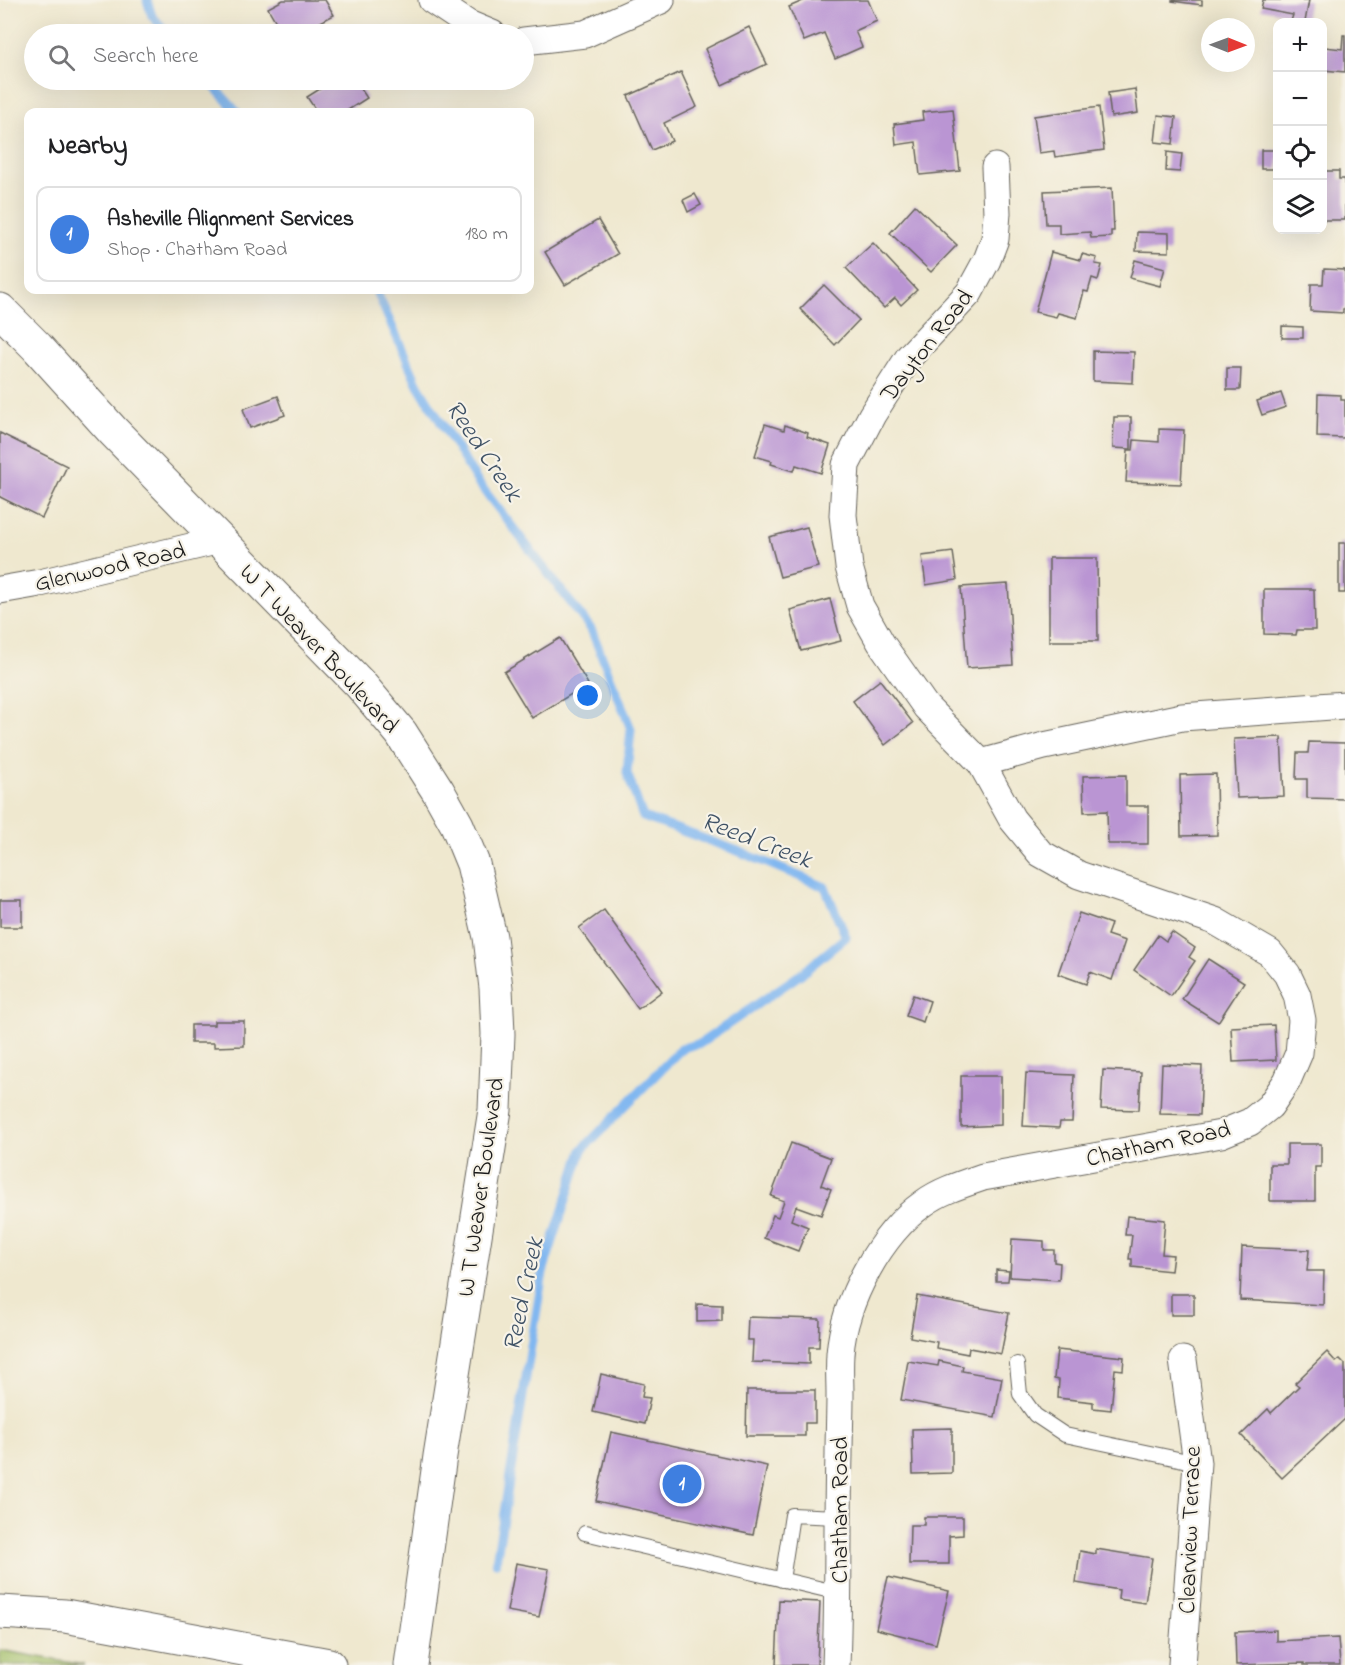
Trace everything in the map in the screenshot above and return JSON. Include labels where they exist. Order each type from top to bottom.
[{"type":"main road","name":"W T Weaver Boulevard","points":[[0,310],[121,439],[360,684],[401,733],[438,791],[458,825],[474,864],[490,937],[496,988],[498,1034],[495,1110],[440,1456],[411,1665]]},
{"type":"main road","points":[[0,1612],[65,1616],[329,1665]]},
{"type":"street","points":[[432,0],[468,24]]},
{"type":"street","points":[[534,40],[585,34],[661,0]]},
{"type":"street","name":"Dayton Road","points":[[981,763],[926,707],[881,643],[860,606],[849,567],[843,515],[846,465],[872,415],[909,357],[969,293],[987,260],[995,239],[997,213],[995,167]]},
{"type":"street","name":"Glenwood Road","points":[[0,590],[40,583],[220,540]]},
{"type":"street","points":[[981,763],[1044,746],[1182,717],[1345,705]]},
{"type":"street","name":"Chatham Road","points":[[837,1665],[840,1353],[845,1323],[856,1291],[875,1256],[903,1222],[924,1203],[951,1188],[983,1178],[1221,1134],[1250,1122],[1270,1106],[1287,1081],[1299,1053],[1302,1020],[1297,995],[1287,974],[1270,953],[1215,921],[1079,875],[1040,853],[1012,819],[981,763]]},
{"type":"street","name":"Clearview Terrace","points":[[1182,1665],[1197,1463],[1183,1360]]},
{"type":"lane","points":[[1017,1364],[1020,1394],[1035,1415],[1065,1435],[1197,1463]]},
{"type":"lane","points":[[782,1580],[792,1515],[837,1517]]},
{"type":"lane","points":[[585,1533],[838,1593]]},
{"type":"green space","points":[[0,1650],[84,1665],[0,1665]]},
{"type":"building","points":[[283,0],[325,0],[334,15],[317,24],[277,24],[268,8]]},
{"type":"building","points":[[805,0],[868,0],[877,21],[855,31],[862,47],[835,59],[824,33],[804,41],[789,7]]},
{"type":"building","points":[[1202,0],[1202,5],[1172,1]]},
{"type":"building","points":[[1263,0],[1309,0],[1306,18],[1292,18],[1293,15],[1261,9]]},
{"type":"building","points":[[749,27],[767,64],[722,85],[705,49]]},
{"type":"building","points":[[1343,35],[1345,35],[1345,72],[1327,70],[1327,47],[1342,49]]},
{"type":"building","points":[[681,72],[697,107],[664,123],[672,141],[652,150],[628,96]]},
{"type":"building","points":[[1135,89],[1138,113],[1111,117],[1108,93]]},
{"type":"building","points":[[318,90],[362,90],[367,98],[351,108],[314,108],[307,97]]},
{"type":"building","points":[[1099,107],[1104,150],[1055,157],[1054,151],[1039,153],[1034,116]]},
{"type":"building","points":[[953,109],[960,171],[920,175],[916,142],[896,145],[894,124],[923,120],[922,112]]},
{"type":"building","points":[[1158,115],[1176,117],[1173,144],[1155,142]]},
{"type":"building","points":[[1261,150],[1273,150],[1273,169],[1261,169]]},
{"type":"building","points":[[1167,152],[1182,154],[1180,172],[1166,171]]},
{"type":"building","points":[[1327,171],[1339,171],[1339,179],[1345,179],[1345,220],[1327,220]]},
{"type":"building","points":[[1112,188],[1114,231],[1111,231],[1111,237],[1091,238],[1090,232],[1059,234],[1059,224],[1046,224],[1044,191]]},
{"type":"building","points":[[695,194],[701,205],[688,212],[683,200]]},
{"type":"building","points":[[915,205],[957,245],[931,272],[890,233]]},
{"type":"building","points":[[598,220],[618,254],[565,285],[545,252]]},
{"type":"building","points":[[1137,232],[1169,233],[1169,252],[1136,251]]},
{"type":"building","points":[[873,243],[917,290],[901,305],[895,298],[884,308],[846,268]]},
{"type":"building","points":[[1051,252],[1080,260],[1082,254],[1097,258],[1095,264],[1102,265],[1098,280],[1092,278],[1088,292],[1084,291],[1077,318],[1058,313],[1056,317],[1035,312]]},
{"type":"building","points":[[1135,260],[1165,268],[1160,286],[1130,278]]},
{"type":"building","points":[[1324,269],[1345,270],[1345,309],[1343,313],[1310,311],[1311,284],[1323,284]]},
{"type":"building","points":[[824,285],[859,320],[835,345],[800,309]]},
{"type":"building","points":[[1282,326],[1303,327],[1303,338],[1282,338]]},
{"type":"building","points":[[1093,351],[1134,352],[1133,383],[1093,381]]},
{"type":"building","points":[[1227,368],[1241,368],[1240,390],[1227,390]]},
{"type":"building","points":[[1281,393],[1286,407],[1262,415],[1257,401]]},
{"type":"building","points":[[1318,394],[1341,395],[1341,400],[1345,400],[1345,438],[1317,437]]},
{"type":"building","points":[[278,396],[285,415],[250,428],[243,409]]},
{"type":"building","points":[[1114,417],[1131,417],[1131,449],[1113,448]]},
{"type":"building","points":[[765,424],[784,430],[785,425],[808,433],[807,437],[830,445],[821,473],[796,465],[794,471],[755,456]]},
{"type":"building","points":[[1159,429],[1184,430],[1181,484],[1126,482],[1128,450],[1133,450],[1134,440],[1159,442]]},
{"type":"building","points":[[0,433],[67,466],[42,518],[0,497]]},
{"type":"building","points":[[807,527],[818,567],[780,577],[769,537]]},
{"type":"building","points":[[1339,543],[1345,543],[1345,593],[1339,593]]},
{"type":"building","points":[[953,552],[957,580],[926,585],[922,556]]},
{"type":"building","points":[[1049,558],[1097,558],[1098,641],[1049,641]]},
{"type":"building","points":[[1008,584],[1013,665],[967,668],[961,587]]},
{"type":"building","points":[[1264,589],[1314,589],[1315,630],[1297,630],[1296,635],[1264,634]]},
{"type":"building","points":[[830,599],[841,641],[801,651],[790,610]]},
{"type":"building","points":[[560,638],[588,684],[532,718],[504,672]]},
{"type":"building","points":[[880,680],[913,723],[885,745],[853,701]]},
{"type":"building","points":[[1281,737],[1284,796],[1237,798],[1234,739]]},
{"type":"building","points":[[1309,742],[1345,743],[1345,799],[1307,798],[1307,779],[1296,779],[1297,753],[1308,753]]},
{"type":"building","points":[[1216,774],[1217,835],[1181,836],[1180,775]]},
{"type":"building","points":[[1126,775],[1126,806],[1148,806],[1148,844],[1108,844],[1107,811],[1084,812],[1083,776]]},
{"type":"building","points":[[0,900],[22,900],[22,927],[0,927]]},
{"type":"building","points":[[604,910],[662,991],[638,1009],[579,928]]},
{"type":"building","points":[[1079,913],[1111,924],[1107,935],[1125,941],[1112,980],[1090,972],[1086,984],[1058,974]]},
{"type":"building","points":[[1172,932],[1195,948],[1189,957],[1195,961],[1171,996],[1134,970],[1158,935],[1166,941]]},
{"type":"building","points":[[1208,959],[1244,982],[1218,1022],[1182,999]]},
{"type":"building","points":[[913,995],[930,1001],[923,1022],[906,1016]]},
{"type":"building","points":[[214,1021],[244,1021],[244,1046],[214,1047],[214,1043],[191,1043],[191,1025],[214,1025]]},
{"type":"building","points":[[1274,1025],[1276,1060],[1233,1062],[1231,1027]]},
{"type":"building","points":[[1162,1064],[1202,1066],[1200,1115],[1160,1114]]},
{"type":"building","points":[[1103,1070],[1141,1072],[1139,1110],[1101,1109]]},
{"type":"building","points":[[1026,1073],[1074,1075],[1072,1122],[1060,1122],[1059,1128],[1023,1126]]},
{"type":"building","points":[[961,1076],[1001,1076],[1001,1125],[961,1127]]},
{"type":"building","points":[[791,1143],[831,1158],[821,1185],[831,1189],[821,1215],[796,1206],[791,1220],[808,1227],[798,1251],[764,1238],[773,1215],[778,1217],[784,1201],[771,1196]]},
{"type":"building","points":[[1287,1144],[1321,1144],[1321,1167],[1315,1167],[1315,1201],[1270,1201],[1270,1164],[1287,1164]]},
{"type":"building","points":[[1127,1216],[1165,1220],[1162,1254],[1173,1255],[1171,1271],[1132,1267],[1132,1259],[1129,1259],[1132,1235],[1125,1235]]},
{"type":"building","points":[[1012,1239],[1044,1241],[1044,1250],[1054,1250],[1054,1262],[1060,1263],[1059,1280],[1010,1277]]},
{"type":"building","points":[[1242,1247],[1309,1250],[1307,1271],[1324,1271],[1323,1305],[1240,1300]]},
{"type":"building","points":[[996,1270],[1009,1271],[1008,1281],[996,1281]]},
{"type":"building","points":[[1171,1294],[1194,1294],[1194,1315],[1171,1315]]},
{"type":"building","points":[[917,1296],[1009,1313],[1001,1354],[969,1348],[968,1354],[936,1348],[937,1342],[910,1337]]},
{"type":"building","points":[[697,1304],[722,1305],[722,1321],[697,1322]]},
{"type":"building","points":[[748,1317],[820,1319],[819,1347],[809,1347],[809,1364],[752,1362],[753,1340],[747,1340]]},
{"type":"building","points":[[1057,1350],[1124,1357],[1123,1370],[1115,1369],[1111,1410],[1093,1408],[1093,1402],[1058,1398],[1059,1380],[1054,1379]]},
{"type":"building","points":[[1327,1352],[1336,1362],[1340,1359],[1345,1364],[1345,1419],[1282,1478],[1241,1435],[1268,1409],[1271,1413],[1299,1386],[1295,1383]]},
{"type":"building","points":[[908,1361],[938,1366],[939,1361],[963,1366],[962,1371],[1002,1378],[995,1417],[901,1400]]},
{"type":"building","points":[[601,1374],[644,1384],[642,1397],[650,1398],[645,1424],[593,1412]]},
{"type":"building","points":[[747,1390],[815,1390],[815,1423],[805,1423],[805,1436],[746,1436]]},
{"type":"building","points":[[952,1428],[952,1473],[913,1474],[912,1429]]},
{"type":"building","points":[[611,1432],[767,1466],[753,1535],[596,1501]]},
{"type":"building","points":[[924,1517],[963,1517],[963,1535],[949,1536],[949,1564],[909,1564],[910,1525],[924,1525]]},
{"type":"building","points":[[1096,1549],[1152,1558],[1145,1603],[1118,1599],[1119,1590],[1076,1583],[1080,1551],[1096,1554]]},
{"type":"building","points":[[516,1563],[549,1569],[539,1617],[507,1611]]},
{"type":"building","points":[[888,1577],[949,1591],[936,1644],[876,1629]]},
{"type":"building","points":[[779,1600],[820,1602],[817,1665],[776,1665]]},
{"type":"building","points":[[1276,1630],[1276,1641],[1338,1638],[1340,1665],[1304,1665],[1304,1663],[1236,1665],[1235,1632]]},
{"type":"waterway","name":"Reed Creek","points":[[147,0],[152,16],[160,24]]},
{"type":"waterway","name":"Reed Creek","points":[[217,90],[233,108]]},
{"type":"waterway","name":"Reed Creek","points":[[378,294],[418,385],[477,481],[591,629],[631,729],[627,773],[643,817],[738,851],[825,887],[846,937],[801,974],[701,1043],[682,1048],[582,1150],[543,1272],[496,1562]]},
{"type":"place","name":"Asheville Alignment Services","points":[[682,1484]]}]
